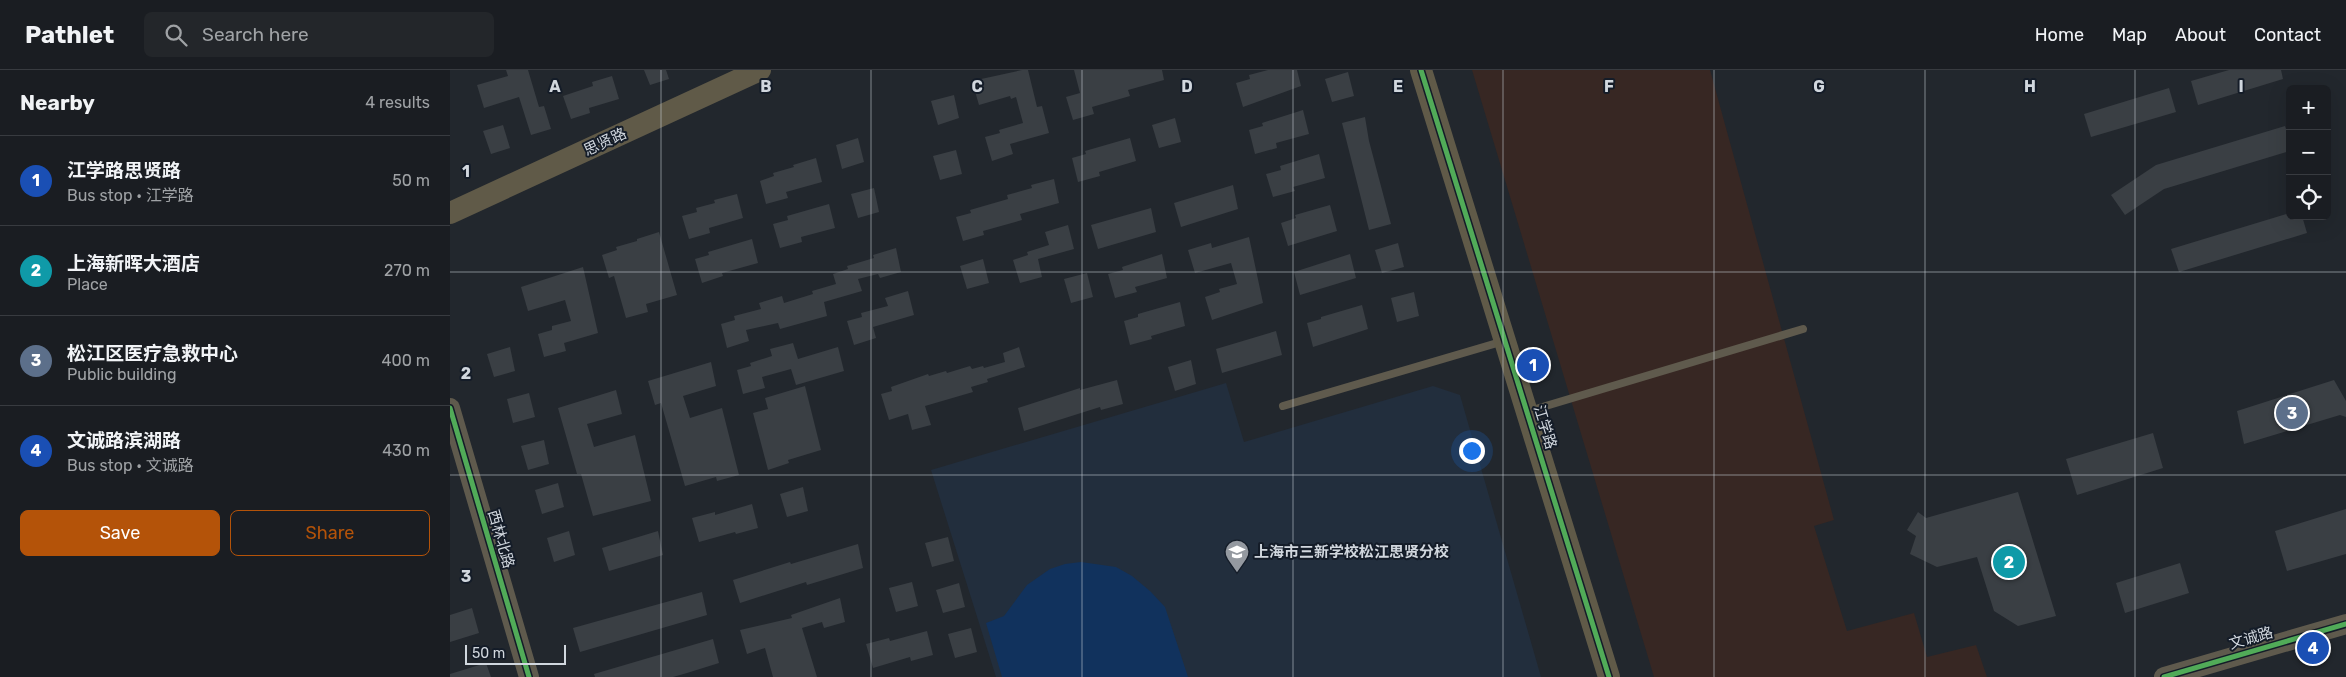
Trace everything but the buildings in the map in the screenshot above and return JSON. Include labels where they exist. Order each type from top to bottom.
[{"type":"main road","name":"思贤路","points":[[450,213],[760,70]]},
{"type":"main road","name":"江学路","points":[[1421,70],[1609,677]]},
{"type":"street","name":"西林北路","points":[[450,408],[529,677]]},
{"type":"street","name":"文诚路","points":[[2164,677],[2346,624]]},
{"type":"lane","points":[[1527,411],[1803,329]]},
{"type":"lane","points":[[1283,406],[1506,341]]},
{"type":"shaded area","points":[[1472,70],[1710,70],[1834,520],[1814,526],[1847,631],[1914,613],[1927,657],[1976,645],[1987,677],[1654,677]]},
{"type":"shaded area","name":"上海市三新学校松江思贤分校","points":[[1226,383],[1244,442],[1433,386],[1460,395],[1541,677],[996,677],[931,470]]},
{"type":"shaded area","points":[[1081,562],[1116,567],[1132,576],[1165,607],[1188,677],[1002,677],[986,623],[1004,616],[1027,585],[1050,569],[1065,564]]},
{"type":"cycle path","points":[[1421,70],[1609,677]]},
{"type":"cycle path","points":[[450,408],[529,677]]},
{"type":"cycle path","points":[[2164,677],[2346,624]]},
{"type":"place","name":"江学路思贤路","points":[[1533,365]]},
{"type":"place","name":"松江区医疗急救中心","points":[[2292,413]]},
{"type":"place","name":"上海新晖大酒店","points":[[2009,562]]},
{"type":"place","name":"上海市三新学校松江思贤分校","points":[[1237,573]]},
{"type":"place","name":"文诚路滨湖路","points":[[2313,648]]}]
